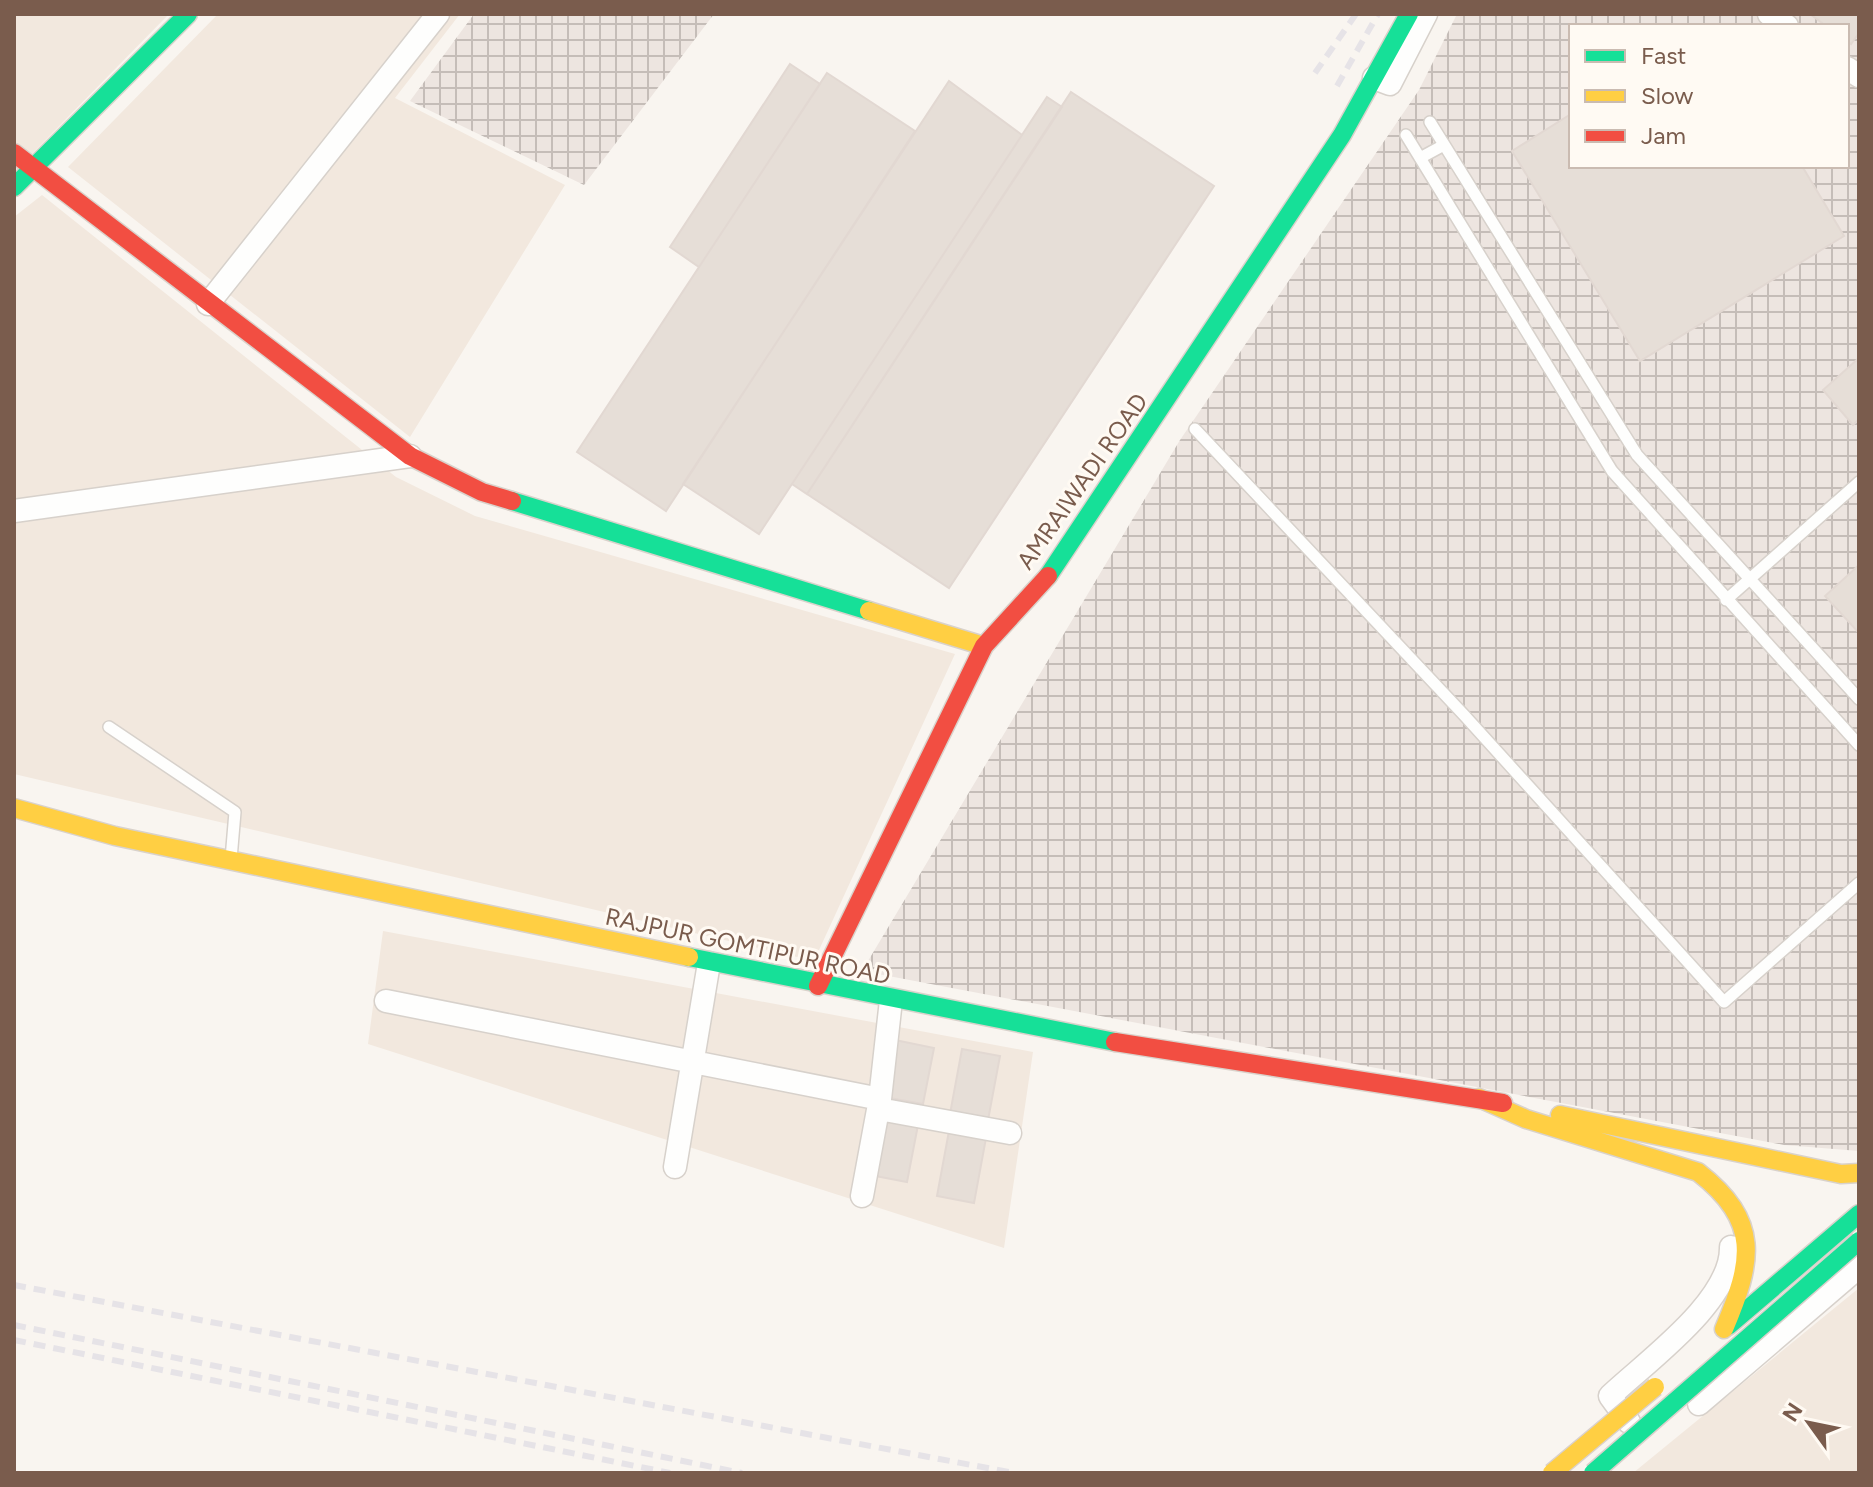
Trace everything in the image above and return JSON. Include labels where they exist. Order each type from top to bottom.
[{"type":"main road","points":[[14,187],[188,14]]},
{"type":"main road","name":"AMRAIWADI ROAD","points":[[818,986],[984,646],[1059,565],[1342,135],[1409,14]]},
{"type":"main road","points":[[14,153],[410,456],[482,492],[984,646]]},
{"type":"main road","name":"RAJPUR GOMTIPUR ROAD","points":[[14,808],[115,836],[818,986],[1153,1049],[1479,1098]]},
{"type":"main road","points":[[1479,1098],[1526,1119],[1685,1167],[1721,1187],[1743,1221],[1749,1244],[1741,1292],[1718,1334],[1859,1214]]},
{"type":"main road","points":[[1479,1098],[1841,1174],[1859,1173]]},
{"type":"main road","points":[[1593,1473],[1859,1241]]},
{"type":"main road","points":[[1552,1473],[1666,1377]]},
{"type":"street","points":[[208,304],[438,14]]},
{"type":"street","points":[[1374,78],[1390,84],[1426,14]]},
{"type":"street","points":[[14,511],[410,456]]},
{"type":"street","points":[[675,1167],[709,963]]},
{"type":"street","points":[[862,1196],[879,1104],[891,1000]]},
{"type":"street","points":[[386,1001],[1010,1133]]},
{"type":"street","points":[[1479,1098],[1495,1126],[1680,1181],[1704,1193],[1722,1213],[1731,1239],[1731,1263],[1719,1290],[1610,1396],[1649,1447],[1859,1267]]},
{"type":"lane","points":[[1430,122],[1637,455],[1859,699]]},
{"type":"lane","points":[[1406,135],[1612,471],[1859,745]]},
{"type":"lane","points":[[1420,158],[1444,145]]},
{"type":"lane","points":[[1195,429],[1464,715],[1724,1002],[1859,883]]},
{"type":"lane","points":[[1726,600],[1859,482]]},
{"type":"lane","points":[[109,727],[235,812],[231,861]]},
{"type":"shaded area","points":[[14,14],[169,14],[14,172]]},
{"type":"shaded area","points":[[218,14],[460,14],[395,98],[565,185],[410,437],[68,167]]},
{"type":"shaded area","points":[[474,14],[714,14],[584,185],[410,101]]},
{"type":"shaded area","points":[[1457,14],[1859,14],[1859,1151],[1784,1145],[862,971],[1180,440],[1419,90]]},
{"type":"shaded area","points":[[42,195],[396,477],[475,516],[955,654],[814,961],[14,774],[14,217]]},
{"type":"shaded area","points":[[383,931],[1033,1052],[1004,1248],[368,1044]]},
{"type":"shaded area","points":[[1859,1288],[1859,1473],[1633,1473]]},
{"type":"building","points":[[1810,14],[1859,14],[1859,33],[1851,44],[1849,24],[1823,24]]},
{"type":"building","points":[[790,64],[820,84],[699,267],[670,247]]},
{"type":"building","points":[[827,73],[915,131],[666,511],[577,452]]},
{"type":"building","points":[[949,81],[1022,135],[759,534],[683,484]]},
{"type":"building","points":[[1071,92],[1214,186],[949,588],[807,494]]},
{"type":"building","points":[[1047,97],[1062,107],[807,494],[792,484]]},
{"type":"building","points":[[1569,115],[1569,168],[1803,168],[1844,236],[1640,361],[1512,151]]},
{"type":"building","points":[[1859,358],[1859,419],[1853,425],[1823,390]]},
{"type":"building","points":[[1859,565],[1859,633],[1825,596]]},
{"type":"building","points":[[895,1040],[934,1048],[923,1104],[884,1097]]},
{"type":"building","points":[[962,1049],[1000,1056],[988,1120],[950,1114]]},
{"type":"building","points":[[881,1119],[918,1125],[907,1182],[870,1175]]},
{"type":"building","points":[[949,1131],[986,1138],[974,1203],[937,1196]]},
{"type":"railway","points":[[1315,73],[1356,14]]},
{"type":"railway","points":[[1337,86],[1378,14]]},
{"type":"railway","points":[[14,1285],[1014,1473]]},
{"type":"railway","points":[[14,1325],[742,1473]]},
{"type":"railway","points":[[14,1340],[670,1473]]},
{"type":"traffic: fast","points":[[14,187],[188,14]]},
{"type":"traffic: fast","points":[[1048,576],[1342,135],[1409,14]]},
{"type":"traffic: fast","points":[[512,501],[869,611]]},
{"type":"traffic: fast","points":[[689,957],[1115,1042]]},
{"type":"traffic: fast","points":[[1728,1326],[1859,1214]]},
{"type":"traffic: fast","points":[[1593,1473],[1859,1241]]},
{"type":"traffic: slow","points":[[869,611],[984,646]]},
{"type":"traffic: slow","points":[[14,808],[115,836],[689,957]]},
{"type":"traffic: slow","points":[[1479,1098],[1526,1119],[1698,1172],[1718,1190],[1742,1225],[1746,1243],[1741,1283],[1724,1329]]},
{"type":"traffic: slow","points":[[1560,1115],[1841,1174],[1859,1173]]},
{"type":"traffic: slow","points":[[1552,1473],[1655,1387]]},
{"type":"traffic: jam","points":[[14,153],[410,456],[482,492],[512,501]]},
{"type":"traffic: jam","points":[[818,986],[984,646],[1048,576]]},
{"type":"traffic: jam","points":[[1115,1042],[1503,1103]]}]
